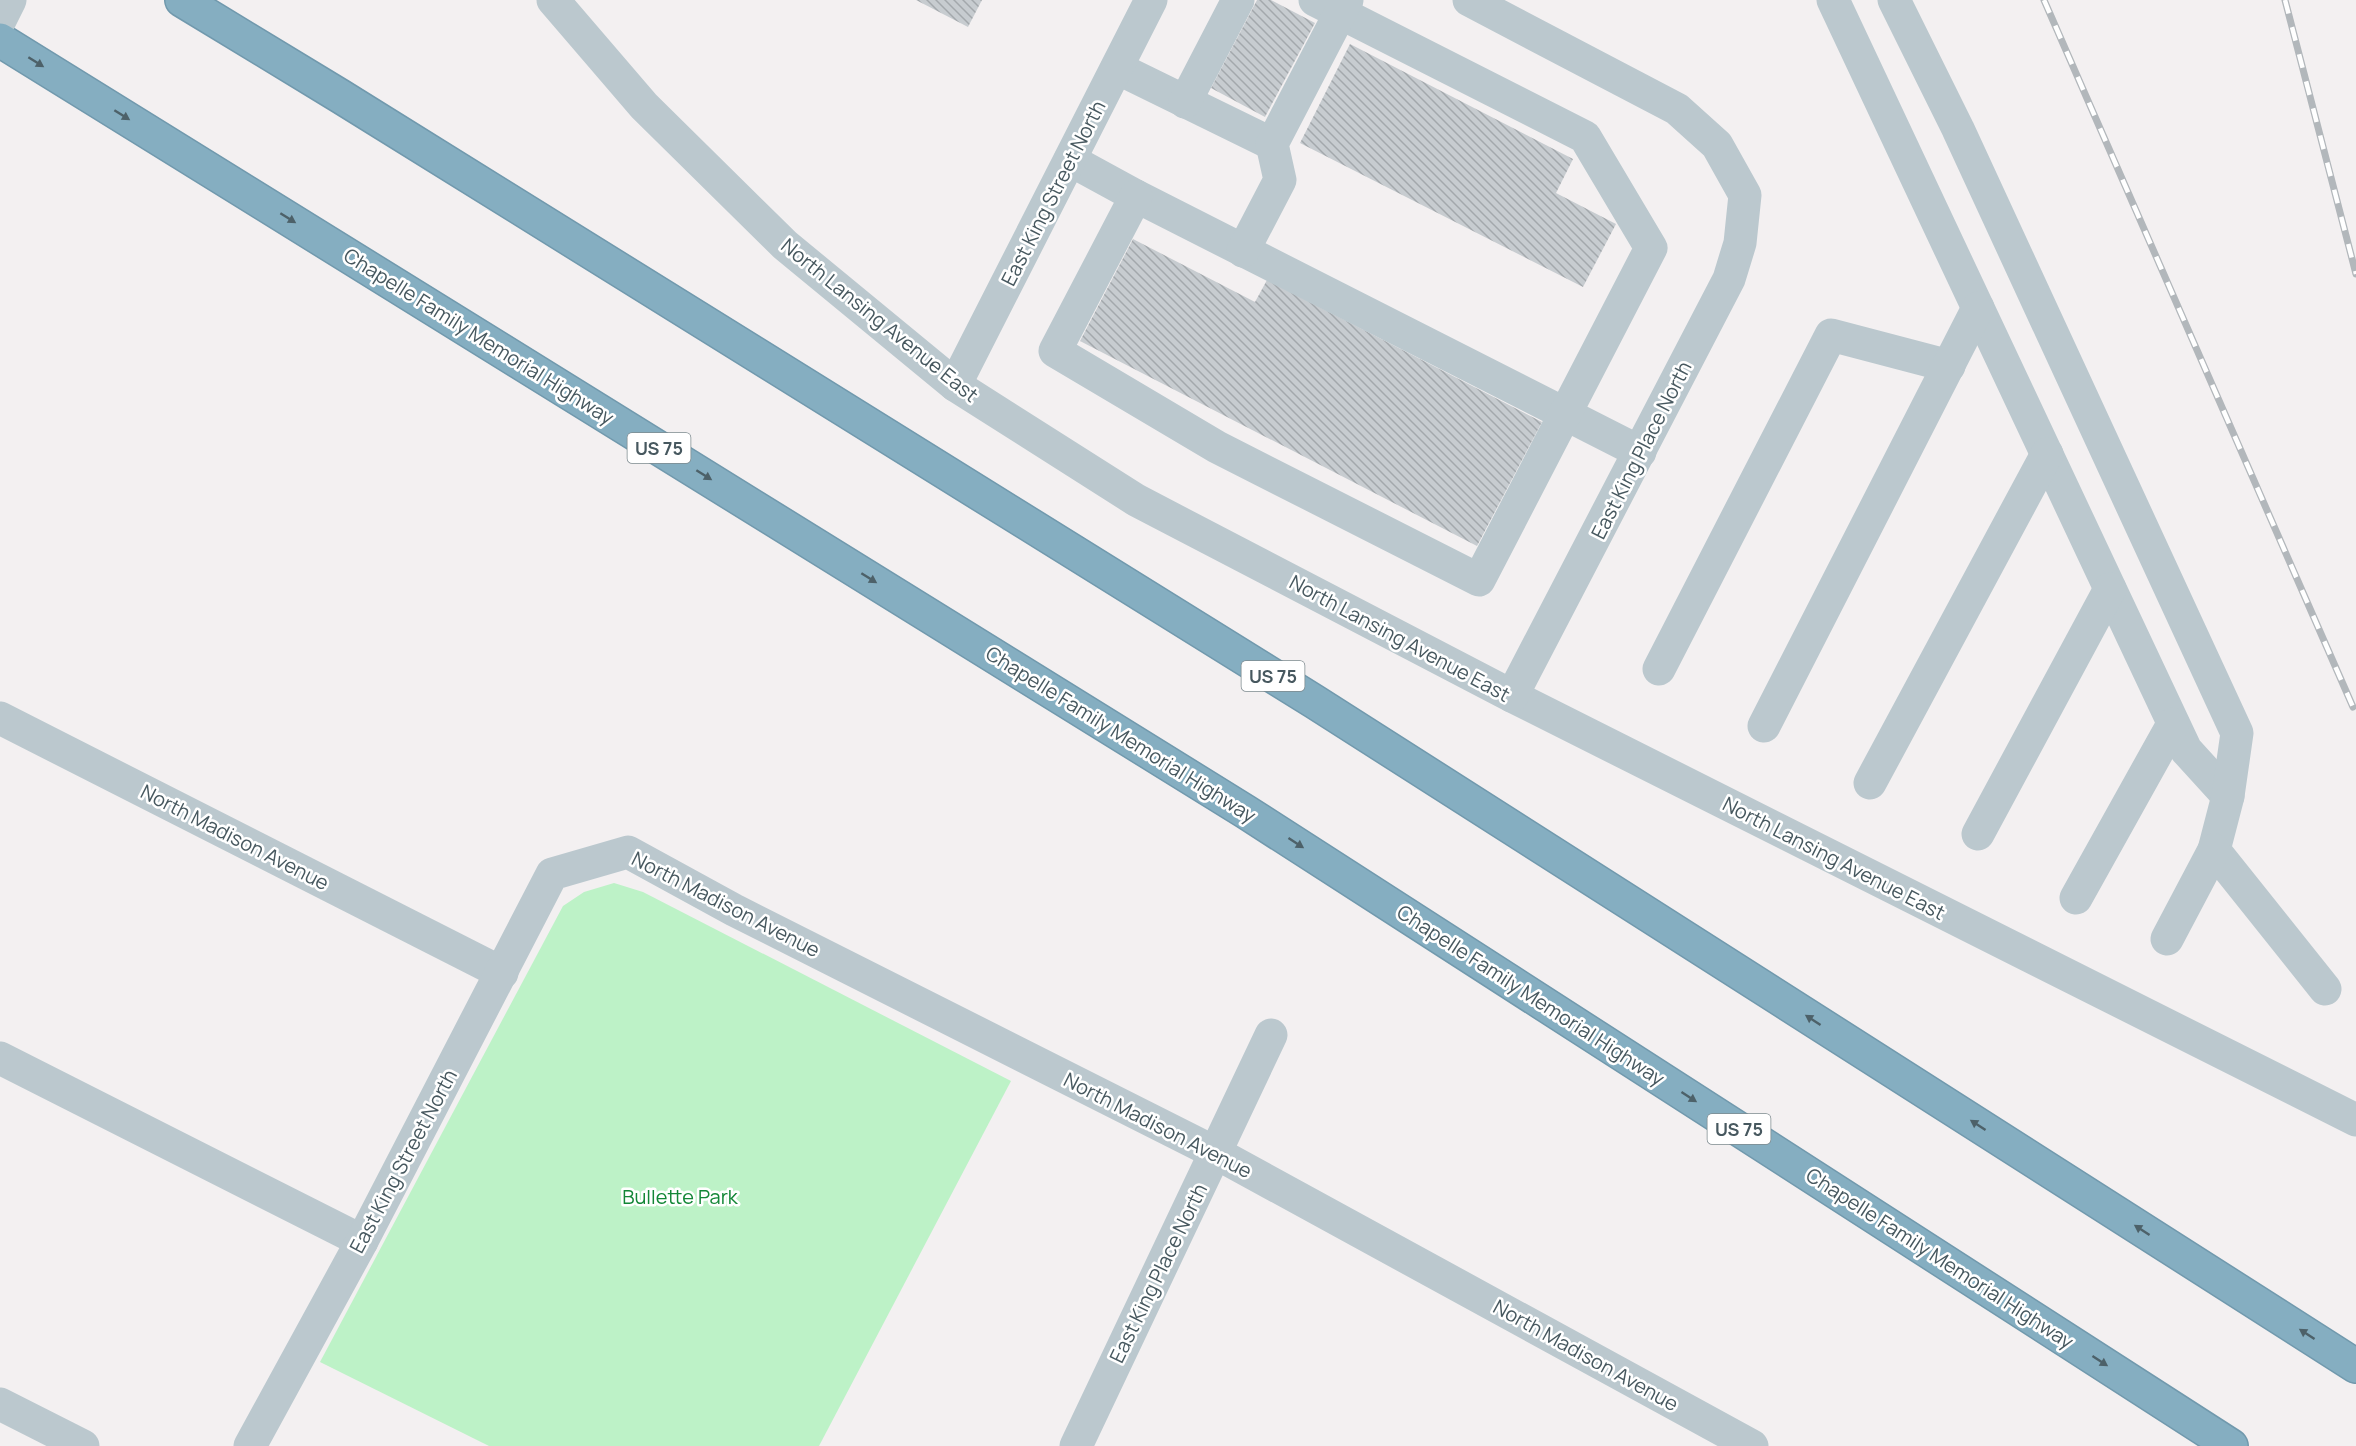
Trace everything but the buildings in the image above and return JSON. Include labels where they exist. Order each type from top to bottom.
[{"type":"highway","name":"US 75","points":[[182,0],[1316,702],[2356,1366]]},
{"type":"highway","name":"Chapelle Family Memorial Highway","points":[[0,40],[1246,812],[2231,1446]]},
{"type":"street","points":[[0,20],[10,0]]},
{"type":"street","name":"North Lansing Avenue East","points":[[553,0],[644,106],[785,245],[955,385],[1136,500],[1512,696],[2356,1120]]},
{"type":"street","name":"East King Street North","points":[[955,385],[1151,0]]},
{"type":"street","points":[[1185,102],[1238,0]]},
{"type":"street","name":"East King Place North","points":[[1469,0],[1677,109],[1717,144],[1744,195],[1740,243],[1729,279],[1512,696]]},
{"type":"street","points":[[1833,0],[2186,750],[2228,796]]},
{"type":"street","points":[[1894,0],[1958,129],[2237,733],[2228,796],[2214,850],[2168,939]]},
{"type":"street","points":[[1136,196],[1055,351],[1217,447],[1479,580],[1651,248],[1585,137],[1334,4],[1272,144],[1280,180],[1243,251]]},
{"type":"street","points":[[1116,68],[1272,144]]},
{"type":"street","points":[[1070,160],[1243,251],[1640,452]]},
{"type":"street","points":[[1764,726],[1978,308]]},
{"type":"street","points":[[1659,669],[1831,334],[1949,366]]},
{"type":"street","points":[[1870,783],[2047,454]]},
{"type":"street","points":[[1978,834],[2110,589]]},
{"type":"street","name":"North Madison Avenue","points":[[0,718],[502,973]]},
{"type":"street","points":[[2076,898],[2174,724]]},
{"type":"street","points":[[2214,850],[2325,989]]},
{"type":"street","name":"North Madison Avenue","points":[[552,874],[628,852],[734,910],[1216,1153],[1752,1446]]},
{"type":"street","name":"East King Street North","points":[[250,1446],[362,1241],[552,874]]},
{"type":"street","name":"East King Place North","points":[[1076,1446],[1271,1035]]},
{"type":"street","points":[[0,1058],[362,1241]]},
{"type":"street","points":[[0,1404],[82,1446]]},
{"type":"green space","name":"Bullette Park","points":[[614,883],[643,892],[1011,1081],[819,1446],[489,1446],[320,1362],[563,906],[584,892]]},
{"type":"railway","points":[[2044,0],[2353,707]]},
{"type":"railway","points":[[2285,0],[2356,274]]}]
